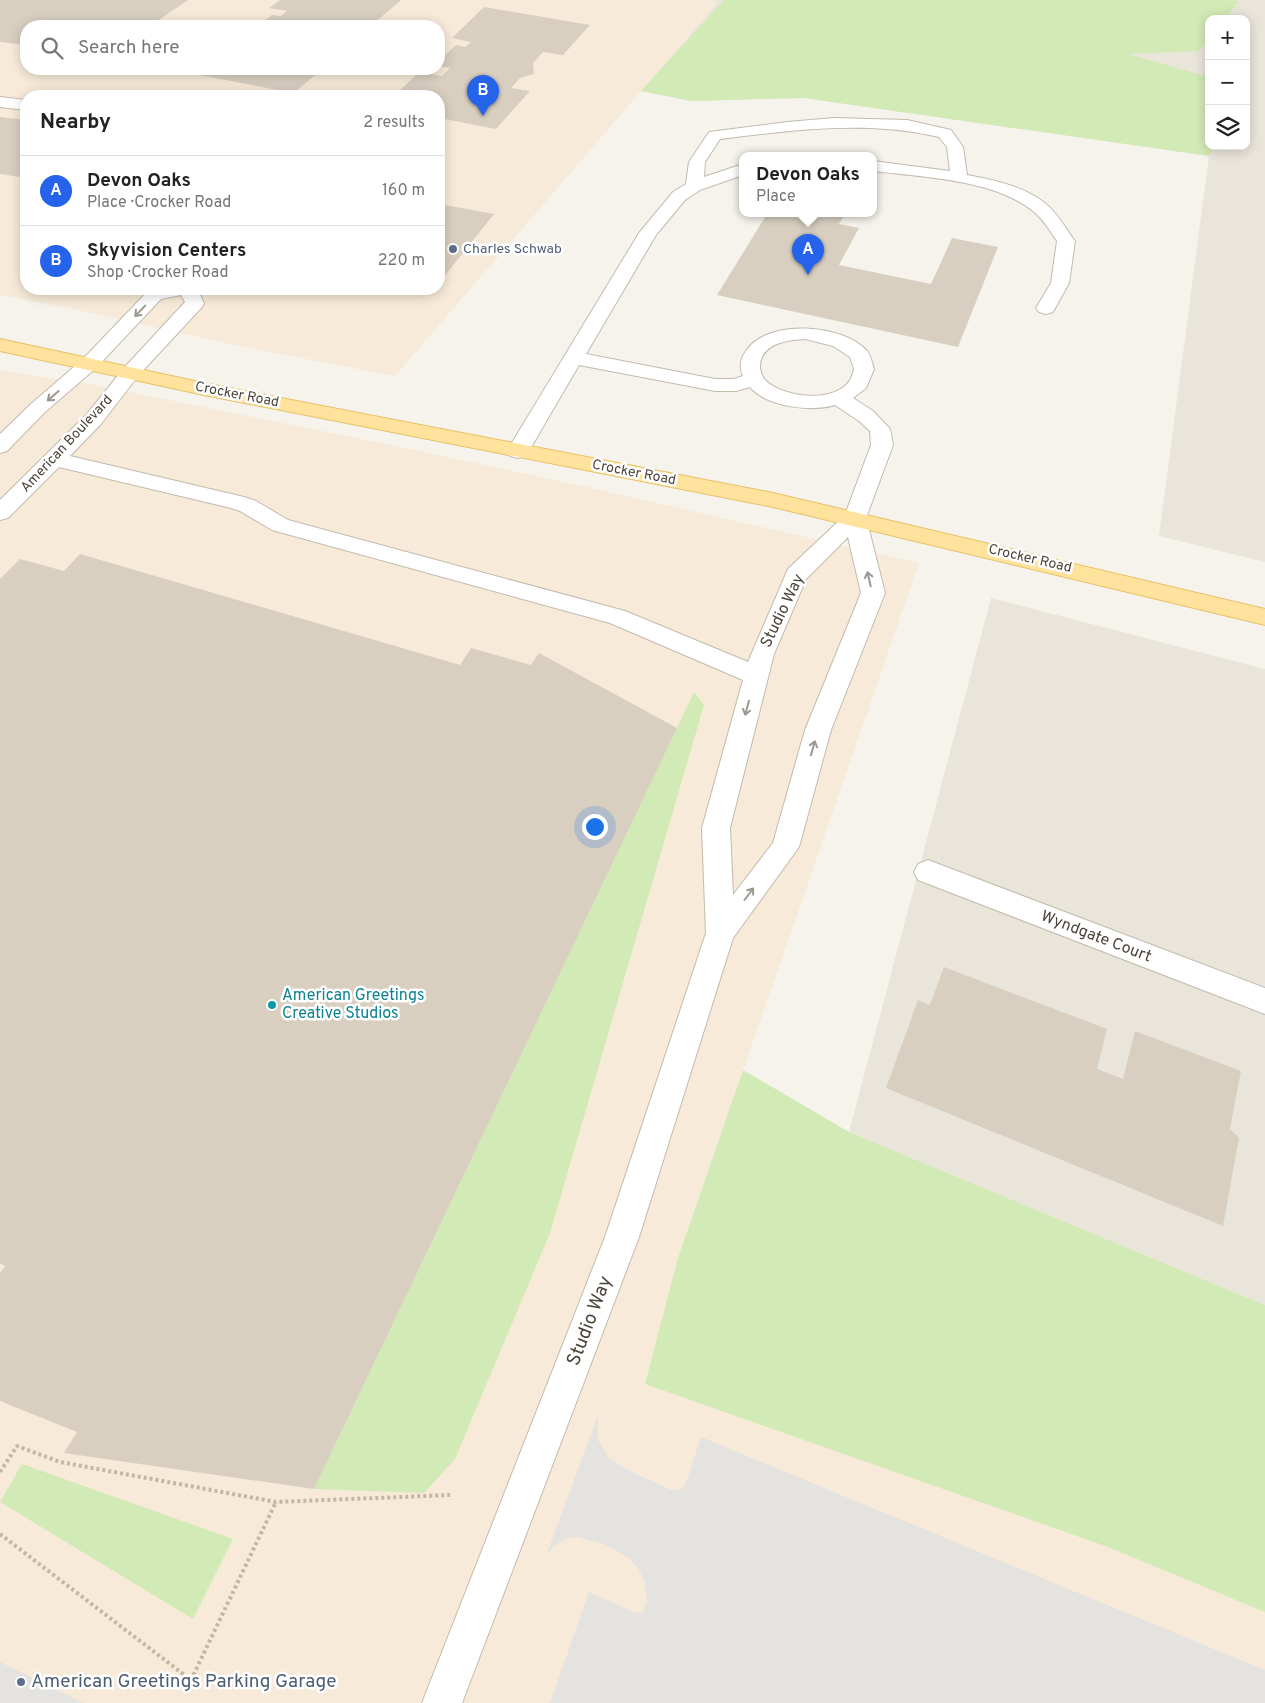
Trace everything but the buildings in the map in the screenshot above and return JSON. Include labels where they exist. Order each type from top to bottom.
[{"type":"main road","name":"Crocker Road","points":[[0,345],[204,389],[773,500],[1265,616]]},
{"type":"street","points":[[0,102],[20,104]]},
{"type":"street","points":[[694,186],[697,162],[715,135],[782,126],[838,122],[907,125],[944,133],[956,147],[959,178]]},
{"type":"street","points":[[877,167],[988,184],[1015,193],[1040,207],[1066,241],[1060,283],[1046,308]]},
{"type":"street","points":[[518,451],[648,233],[679,196],[694,186],[739,170]]},
{"type":"street","points":[[0,446],[38,408],[90,364],[155,295]]},
{"type":"street","name":"American Boulevard","points":[[0,513],[94,419],[131,372],[195,303],[191,295]]},
{"type":"street","points":[[787,334],[823,335],[840,341],[853,349],[862,359],[866,370],[863,381],[854,391],[839,398],[821,402],[800,402],[773,393],[765,389],[754,379],[749,368],[751,356],[759,346],[771,339],[787,334]]},
{"type":"street","points":[[574,358],[715,385],[736,385],[754,379]]},
{"type":"street","points":[[839,398],[866,416],[880,429],[882,445],[855,518]]},
{"type":"street","points":[[55,459],[236,502],[248,506],[280,525],[616,617],[756,676]]},
{"type":"street","name":"Studio Way","points":[[720,933],[716,828],[762,654],[796,575],[855,518]]},
{"type":"street","name":"Studio Way","points":[[442,1703],[622,1237],[720,933],[785,847],[818,730],[873,593],[855,518]]},
{"type":"street","name":"Wyndgate Court","points":[[928,872],[1265,1001]]},
{"type":"path","points":[[0,1472],[17,1446],[60,1462],[276,1502],[450,1495]]},
{"type":"path","points":[[0,1534],[190,1680],[276,1502]]},
{"type":"shaded area","points":[[0,0],[708,0],[718,2],[395,376],[239,346],[65,307],[0,295]]},
{"type":"shaded area","points":[[708,0],[1265,0],[1265,562],[1159,536],[1209,156],[804,98],[691,101],[641,91],[718,2]]},
{"type":"shaded area","points":[[0,370],[95,385],[386,444],[587,487],[919,563],[678,1258],[1265,1476],[1265,1703],[0,1703]]},
{"type":"shaded area","points":[[991,598],[1265,669],[1265,1305],[849,1132]]},
{"type":"shaded area","points":[[598,1415],[597,1433],[599,1442],[609,1458],[624,1468],[669,1489],[679,1490],[683,1487],[701,1437],[1265,1670],[1265,1703],[550,1703],[589,1592],[636,1613],[643,1612],[647,1601],[644,1580],[638,1568],[629,1558],[604,1544],[577,1537],[568,1538],[553,1547],[546,1556]]},
{"type":"shaded area","name":"American Greetings Parking Garage","points":[[0,1662],[84,1703],[0,1703]]},
{"type":"green space","points":[[724,0],[1239,1],[1228,15],[1205,15],[1205,44],[1199,51],[1128,54],[1205,76],[1205,150],[1213,150],[1209,156],[804,98],[691,101],[641,91]]},
{"type":"green space","points":[[694,692],[704,705],[550,1233],[455,1459],[424,1493],[314,1489]]},
{"type":"green space","points":[[743,1070],[849,1132],[1265,1305],[1265,1612],[1108,1547],[645,1384],[678,1258]]},
{"type":"green space","points":[[22,1464],[233,1539],[193,1619],[0,1502]]},
{"type":"place","name":"Skyvision Centers","points":[[483,116]]},
{"type":"place","name":"Charles Schwab","points":[[453,249]]},
{"type":"place","name":"Devon Oaks","points":[[808,275]]},
{"type":"place","name":"American Greetings Creative Studios","points":[[272,1005]]},
{"type":"place","name":"American Greetings Parking Garage","points":[[21,1682]]}]
